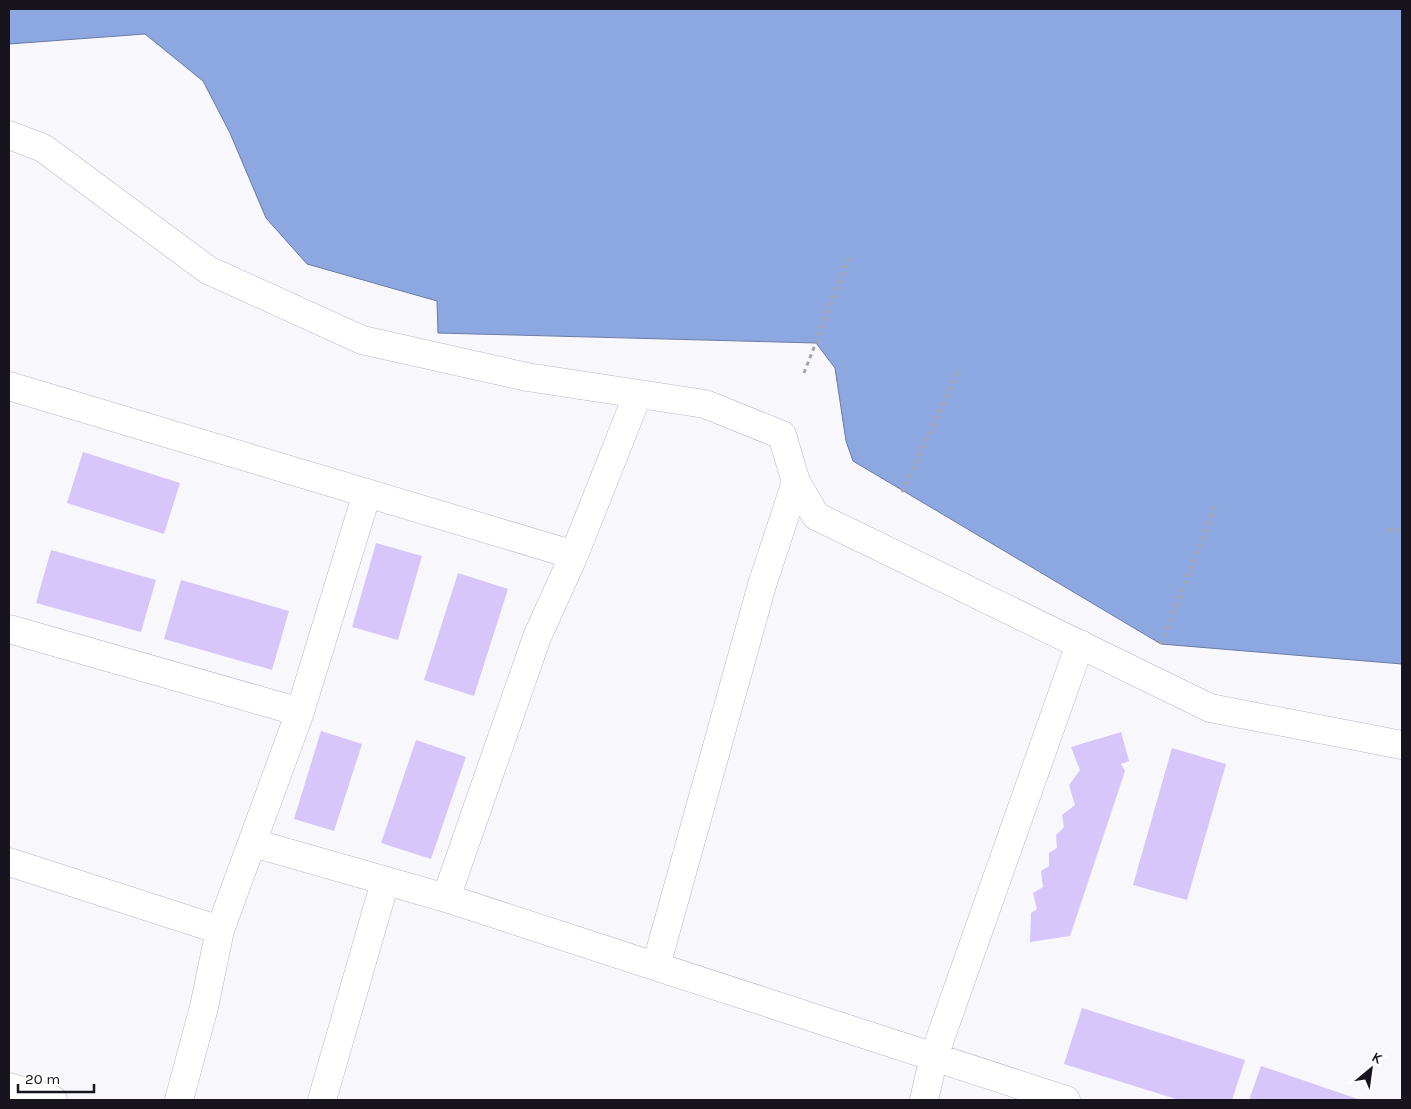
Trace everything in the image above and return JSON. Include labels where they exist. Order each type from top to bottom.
[{"type":"street","points":[[9,135],[44,148],[208,270],[362,340],[527,377],[705,404],[782,435],[796,482],[816,516],[1210,708],[1402,745]]},
{"type":"street","points":[[9,386],[574,555]]},
{"type":"street","points":[[446,898],[537,637],[574,555],[638,394]]},
{"type":"street","points":[[656,966],[762,585],[796,482]]},
{"type":"street","points":[[179,1100],[204,1007],[220,930],[300,712],[367,493]]},
{"type":"street","points":[[9,629],[300,712]]},
{"type":"street","points":[[924,1100],[934,1056],[1080,644]]},
{"type":"street","points":[[253,843],[446,898],[1066,1100]]},
{"type":"street","points":[[9,862],[220,930]]},
{"type":"street","points":[[322,1100],[385,882]]},
{"type":"street","points":[[9,1087],[53,1100]]},
{"type":"path","points":[[804,373],[850,255]]},
{"type":"path","points":[[902,492],[960,368]]},
{"type":"path","points":[[1161,644],[1216,504]]},
{"type":"path","points":[[1387,530],[1402,530]]},
{"type":"water","points":[[9,9],[1402,9],[1402,664],[1161,644],[853,461],[846,441],[835,368],[816,343],[438,333],[437,301],[307,264],[266,218],[230,133],[203,81],[145,34],[9,44]]},
{"type":"building","points":[[83,452],[180,483],[164,534],[67,503]]},
{"type":"building","points":[[376,543],[422,556],[398,640],[352,627]]},
{"type":"building","points":[[51,550],[156,580],[141,632],[36,603]]},
{"type":"building","points":[[458,573],[508,589],[474,696],[424,680]]},
{"type":"building","points":[[181,580],[289,611],[272,670],[164,639]]},
{"type":"building","points":[[321,731],[362,744],[334,831],[294,819]]},
{"type":"building","points":[[1121,732],[1129,761],[1121,764],[1125,771],[1070,936],[1030,942],[1031,913],[1037,909],[1033,893],[1043,887],[1041,871],[1049,866],[1049,853],[1057,848],[1056,835],[1064,827],[1062,815],[1075,805],[1069,785],[1080,770],[1071,747]]},
{"type":"building","points":[[416,740],[466,757],[431,859],[381,843]]},
{"type":"building","points":[[1172,748],[1226,764],[1187,900],[1133,885]]},
{"type":"building","points":[[1082,1008],[1245,1060],[1232,1100],[1179,1100],[1064,1064]]},
{"type":"building","points":[[1261,1066],[1361,1100],[1249,1100]]}]
